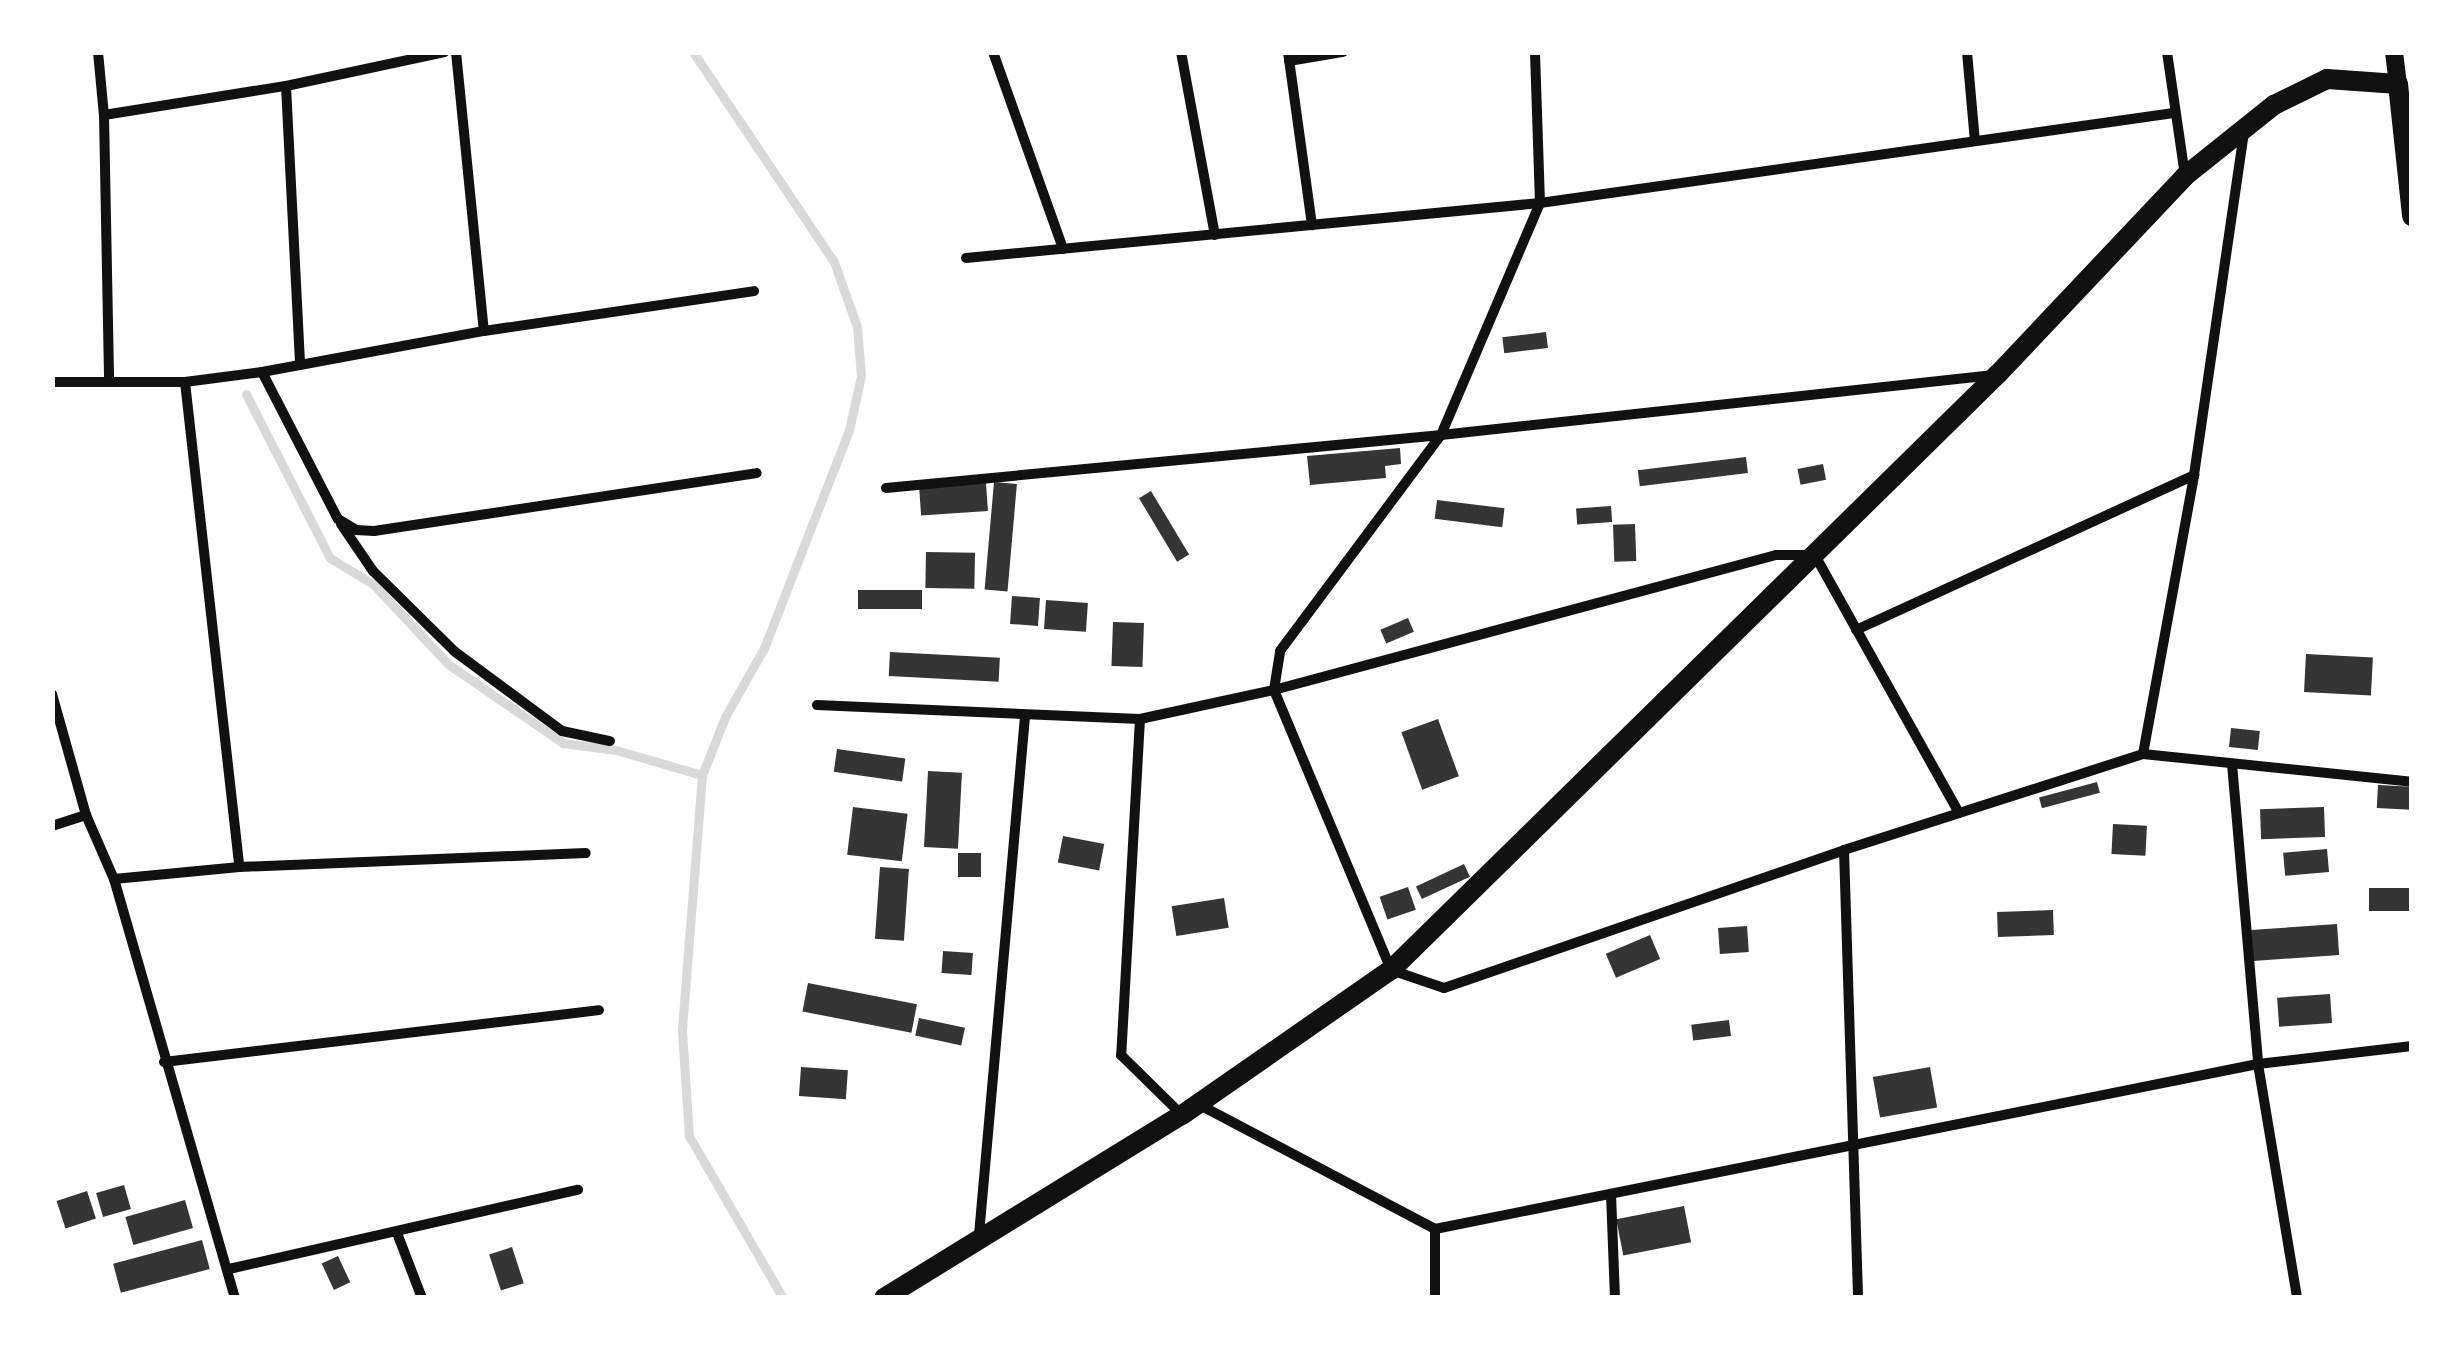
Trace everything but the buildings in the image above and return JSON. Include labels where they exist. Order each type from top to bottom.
[{"type":"main road","points":[[884,1298],[979,1235],[1190,1109],[1391,970],[1998,374],[2186,176],[2274,104],[2327,79],[2398,84],[2412,216]]},
{"type":"street","points":[[98,52],[104,116],[109,382]]},
{"type":"street","points":[[104,116],[286,86],[444,52]]},
{"type":"street","points":[[456,52],[484,331]]},
{"type":"street","points":[[994,52],[1063,249]]},
{"type":"street","points":[[1181,52],[1215,234]]},
{"type":"street","points":[[1312,225],[1289,57],[1343,52]]},
{"type":"street","points":[[1535,52],[1540,202],[1441,435],[1280,651],[1274,690],[1391,970],[1444,988],[1844,850],[2144,754],[2412,782]]},
{"type":"street","points":[[1968,52],[1975,141]]},
{"type":"street","points":[[2168,52],[2186,176]]},
{"type":"street","points":[[2398,84],[2400,55]]},
{"type":"street","points":[[286,86],[300,363]]},
{"type":"street","points":[[966,258],[1540,202],[2174,113]]},
{"type":"street","points":[[2144,754],[2194,475],[2245,126]]},
{"type":"street","points":[[52,382],[185,382],[262,372],[484,331],[754,291]]},
{"type":"street","points":[[262,372],[338,519],[373,571],[454,651],[562,731],[610,741]]},
{"type":"street","points":[[886,488],[1441,435],[1998,374]]},
{"type":"street","points":[[185,382],[239,868]]},
{"type":"street","points":[[338,519],[356,530],[374,531],[756,473]]},
{"type":"street","points":[[1856,630],[2194,475]]},
{"type":"street","points":[[817,705],[1140,719],[1274,690],[1776,555],[1815,555],[1958,813]]},
{"type":"street","points":[[52,694],[86,815],[114,879],[235,1298]]},
{"type":"street","points":[[979,1235],[1025,716]]},
{"type":"street","points":[[1140,719],[1121,1055],[1190,1109],[1435,1229],[2258,1064],[2412,1046]]},
{"type":"street","points":[[2232,764],[2258,1064],[2297,1298]]},
{"type":"street","points":[[52,826],[86,815]]},
{"type":"street","points":[[1844,850],[1858,1298]]},
{"type":"street","points":[[114,879],[239,868],[586,853]]},
{"type":"street","points":[[164,1062],[599,1010]]},
{"type":"street","points":[[229,1270],[578,1190]]},
{"type":"street","points":[[1611,1194],[1615,1298]]},
{"type":"street","points":[[1435,1229],[1435,1298]]},
{"type":"street","points":[[397,1233],[422,1298]]},
{"type":"waterway","points":[[693,52],[834,262],[857,327],[861,376],[849,430],[764,648],[725,717],[702,775],[682,1031],[689,1136],[783,1298]]},
{"type":"waterway","points":[[246,394],[330,558],[373,584],[448,664],[563,743],[616,750],[702,775]]}]
